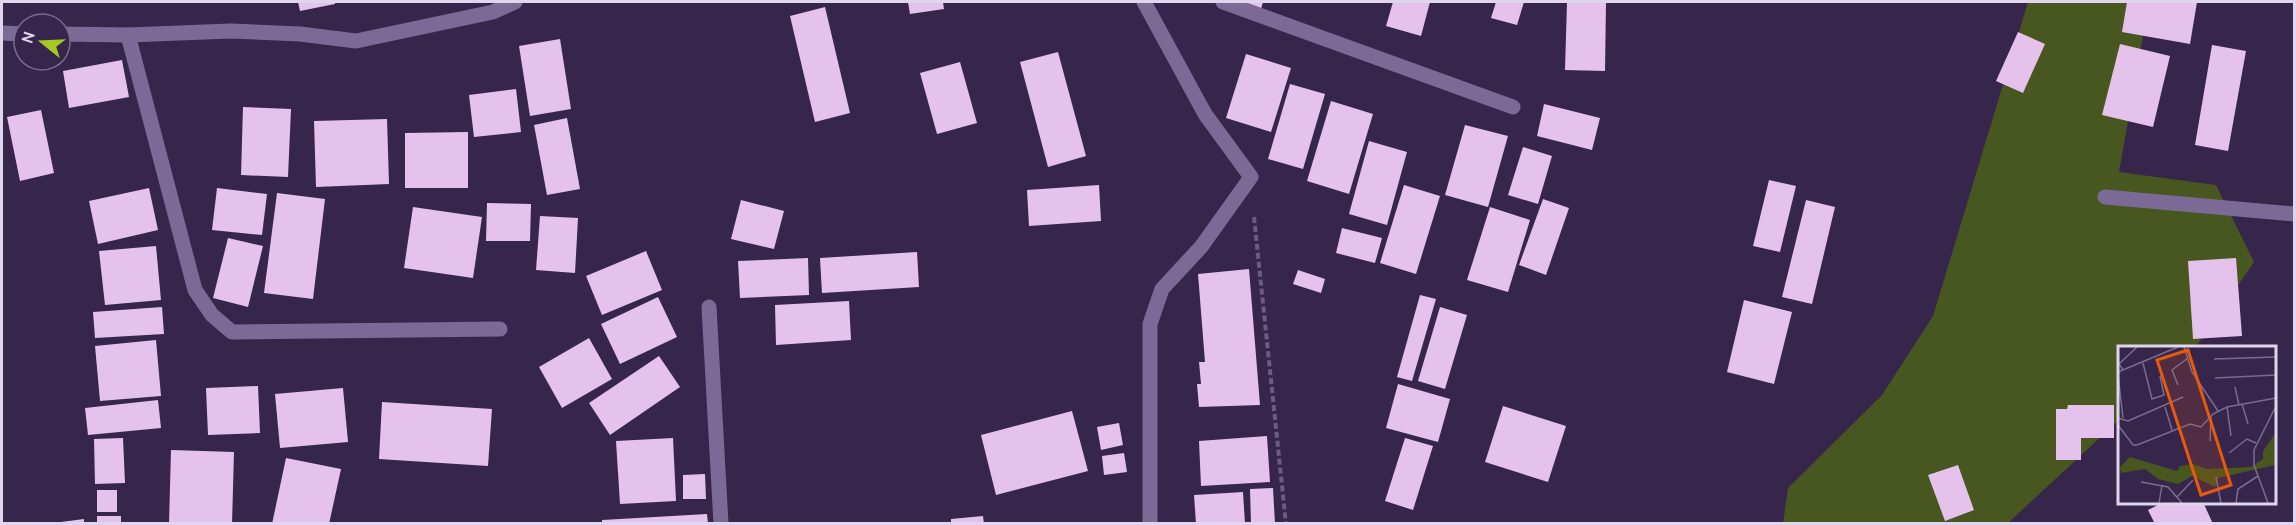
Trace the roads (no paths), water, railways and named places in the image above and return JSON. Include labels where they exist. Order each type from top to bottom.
[{"type":"street","points":[[72,34],[128,35],[231,31],[300,34],[356,41],[493,12],[515,2]]},
{"type":"street","points":[[1144,2],[1205,114],[1251,177],[1201,247],[1162,289],[1150,324],[1150,524]]},
{"type":"street","points":[[1223,2],[1513,107]]},
{"type":"street","points":[[128,35],[195,290],[212,315],[232,332],[500,329]]},
{"type":"street","points":[[2105,197],[2295,214]]},
{"type":"street","points":[[709,307],[721,524]]}]
